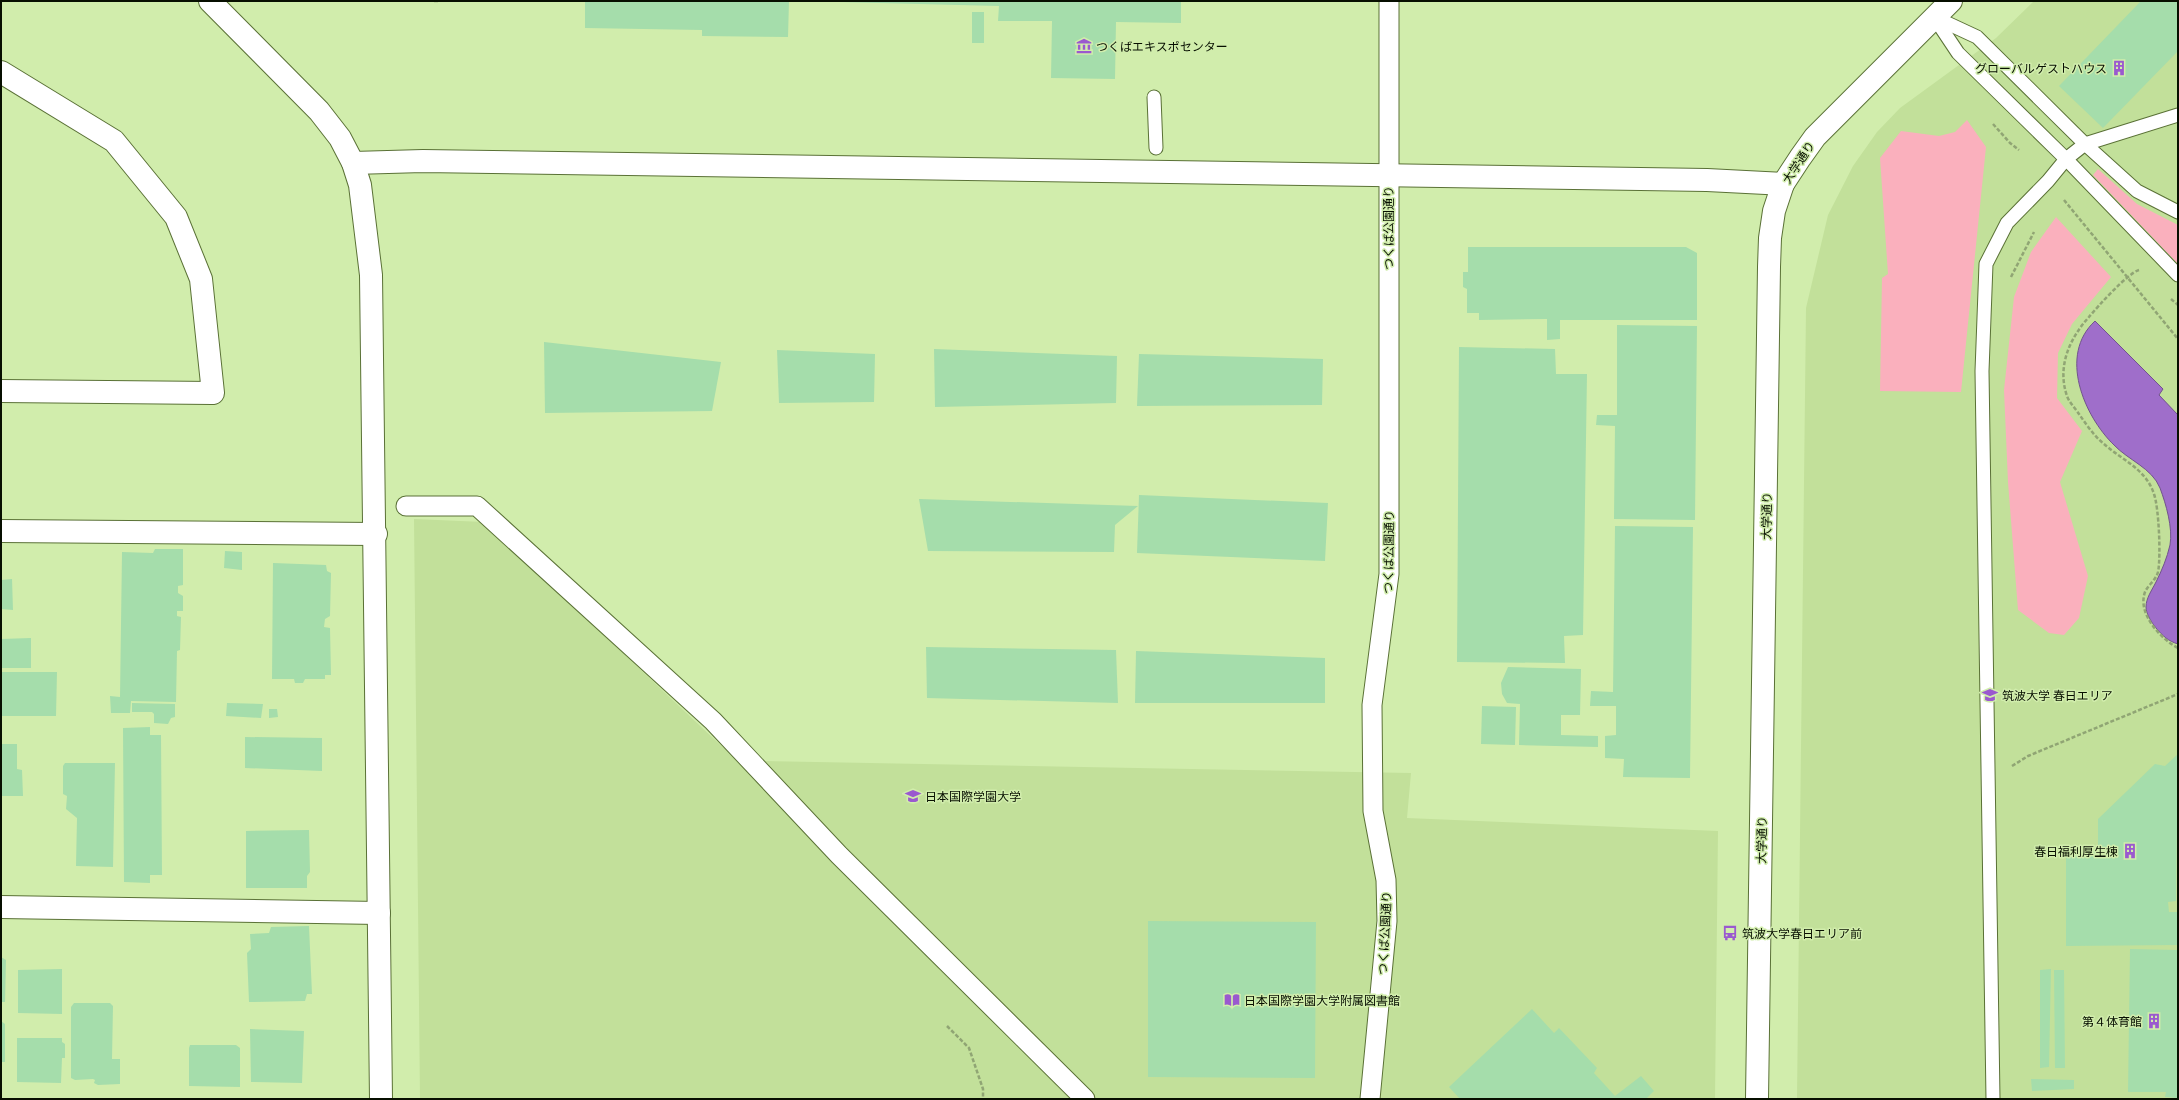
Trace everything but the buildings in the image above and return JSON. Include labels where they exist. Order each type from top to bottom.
[{"type":"street","points":[[210,1],[319,111],[340,138],[354,163],[361,193],[371,275],[376,534],[381,1099]]},
{"type":"street","name":"つくば公園通り","points":[[1370,1099],[1387,921],[1386,880],[1373,811],[1372,705],[1389,574],[1389,1]]},
{"type":"street","name":"大学通り","points":[[1757,1099],[1770,238],[1774,211],[1783,184],[1815,136],[1951,1]]},
{"type":"street","points":[[1,72],[114,141],[176,217],[201,279],[213,393],[1,390]]},
{"type":"street","points":[[354,163],[423,161],[1707,180],[1783,184]]},
{"type":"street","points":[[406,506],[477,506],[713,721],[839,855],[1085,1099]]},
{"type":"street","points":[[1,531],[376,534]]},
{"type":"street","points":[[1,907],[379,913]]},
{"type":"lane","points":[[1934,17],[1978,37],[2085,144],[2137,191],[2178,212]]},
{"type":"lane","points":[[1934,17],[1958,53],[2066,159],[2178,275]]},
{"type":"lane","points":[[1154,96],[1156,148]]},
{"type":"lane","points":[[1994,1099],[1982,371],[1986,264],[2007,223],[2048,181],[2066,159],[2085,144],[2178,114]]},
{"type":"path","points":[[434,1],[440,1]]},
{"type":"path","points":[[2009,282],[2014,268],[2038,227]]},
{"type":"path","points":[[2128,278],[2105,298],[2072,340],[2066,356],[2063,382],[2067,397],[2085,423],[2102,443],[2137,468],[2154,493],[2157,506],[2159,555],[2158,573],[2145,592],[2144,602],[2148,619],[2155,631],[2178,648]]},
{"type":"path","points":[[2006,770],[2028,756],[2178,694]]},
{"type":"path","points":[[947,1026],[969,1048],[983,1089],[983,1099]]},
{"type":"shaded area","name":"筑波大学 春日エリア","points":[[2034,1],[2178,1],[2178,1099],[1797,1099],[1806,308],[1828,215],[1853,166],[1877,132],[1900,108],[1996,38]]},
{"type":"shaded area","points":[[1967,120],[1986,147],[1961,392],[1880,391],[1882,278],[1888,274],[1880,158],[1901,131],[1939,136],[1955,132]]},
{"type":"shaded area","points":[[2098,169],[2137,204],[2178,225],[2178,264],[2093,175]]},
{"type":"shaded area","points":[[2056,217],[2111,277],[2072,324],[2058,353],[2057,398],[2082,431],[2060,482],[2088,576],[2079,618],[2064,635],[2049,633],[2018,610],[2008,482],[2004,390],[2014,297],[2031,252]]},
{"type":"shaded area","points":[[2095,321],[2163,389],[2159,395],[2178,415],[2178,644],[2163,636],[2154,626],[2146,610],[2148,597],[2162,568],[2171,538],[2167,509],[2160,488],[2146,470],[2114,445],[2103,433],[2085,402],[2079,385],[2077,368],[2078,351],[2084,335]]},
{"type":"shaded area","name":"日本国際学園大学","points":[[414,519],[484,522],[749,772],[761,761],[1411,773],[1407,818],[1718,831],[1715,1099],[420,1099]]},
{"type":"place","name":"つくばエキスポセンター","points":[[1084,46]]},
{"type":"place","name":"グローバルゲストハウス","points":[[2119,68]]},
{"type":"place","name":"筑波大学 春日エリア","points":[[1990,695]]},
{"type":"place","name":"日本国際学園大学","points":[[913,796]]},
{"type":"place","name":"春日福利厚生棟","points":[[2130,851]]},
{"type":"place","name":"筑波大学春日エリア前","points":[[1730,933]]},
{"type":"place","name":"日本国際学園大学附属図書館","points":[[1232,1000]]},
{"type":"place","name":"第４体育館","points":[[2154,1021]]}]
